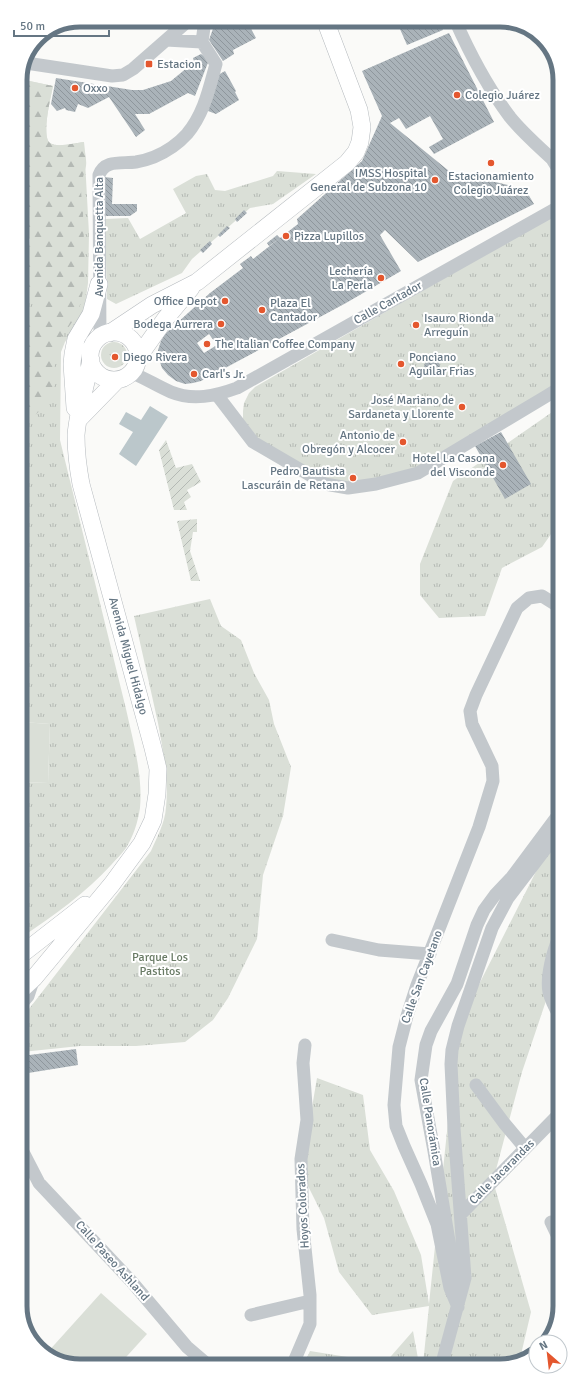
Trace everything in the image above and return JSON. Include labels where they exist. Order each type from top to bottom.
[{"type":"main road","points":[[78,426],[125,376],[136,367],[139,356],[166,318],[197,282],[347,163],[356,152],[360,142],[362,127],[359,110],[328,27]]},
{"type":"main road","points":[[125,376],[105,379],[100,375],[95,370],[90,360],[93,346],[105,335],[152,305],[197,282]]},
{"type":"main road","points":[[78,426],[72,364],[73,354],[76,339],[91,314],[99,284]]},
{"type":"main road","points":[[105,335],[121,333],[132,339],[136,344],[139,356]]},
{"type":"main road","name":"Avenida Miguel Hidalgo","points":[[90,360],[78,426],[76,450],[81,484],[158,769],[157,794],[153,820],[142,843],[112,884]]},
{"type":"main road","points":[[27,950],[112,884]]},
{"type":"main road","points":[[28,983],[112,884]]},
{"type":"street","points":[[30,64],[118,76],[123,75],[133,69],[181,27]]},
{"type":"street","points":[[166,40],[202,42],[205,27]]},
{"type":"street","points":[[458,27],[483,76],[511,118],[553,161]]},
{"type":"street","name":"Avenida Banquetta Alta","points":[[105,335],[99,284],[98,180],[100,171],[107,164],[137,162],[154,157],[170,149],[186,135],[199,118],[206,100],[216,64],[202,42]]},
{"type":"street","name":"Calle Cantador","points":[[125,376],[185,396],[199,397],[217,395],[237,388],[553,210]]},
{"type":"street","points":[[217,395],[253,442],[325,484],[348,488],[376,484],[418,473],[553,392]]},
{"type":"street","name":"Calle San Cayetano","points":[[458,1303],[450,1288],[436,1224],[421,1184],[396,1126],[394,1105],[399,1046],[407,1016],[479,827],[492,781],[492,766],[472,724],[470,711],[517,608],[529,598],[542,596],[553,600]]},
{"type":"street","name":"Calle Panorámica","points":[[458,1303],[434,1151],[421,1080],[426,1045],[431,1031],[457,984],[477,925],[484,910],[512,877],[553,822]]},
{"type":"street","name":"Calle Panorámica","points":[[443,1359],[465,1278],[451,1064],[454,1038],[492,928],[511,893],[553,839]]},
{"type":"street","points":[[332,940],[379,950],[430,954]]},
{"type":"street","points":[[553,959],[549,978],[549,992],[553,1001]]},
{"type":"street","points":[[27,997],[28,983]]},
{"type":"street","name":"Hoyos Colorados","points":[[295,1359],[310,1324],[310,1301],[303,1229],[301,1159],[307,1120],[303,1063],[305,1045]]},
{"type":"street","points":[[476,1085],[504,1123],[525,1148]]},
{"type":"street","name":"Calle Jacarandas","points":[[461,1214],[553,1120]]},
{"type":"street","name":"Calle Paseo Ashland","points":[[27,1160],[39,1183],[132,1282],[187,1347],[201,1359]]},
{"type":"street","points":[[550,1222],[553,1228]]},
{"type":"street","points":[[252,1314],[310,1301]]},
{"type":"green space","points":[[27,80],[53,86],[46,125],[47,139],[50,143],[62,145],[84,142],[89,234],[88,283],[84,313],[65,342],[61,352],[60,440],[132,733],[139,771],[141,796],[137,824],[131,839],[123,852],[102,875],[81,894],[27,934],[27,782],[48,783],[50,724],[27,722],[27,253],[39,254],[27,143]]},
{"type":"green space","points":[[27,80],[53,86],[47,116],[47,139],[50,143],[57,145],[84,142],[86,166],[81,190],[85,262],[81,299],[76,316],[60,338],[56,348],[54,356],[55,381],[51,395],[43,407],[27,421],[27,319],[35,308],[27,293],[27,252],[30,245],[30,239],[27,237]]},
{"type":"green space","points":[[277,171],[316,174],[273,204],[250,208],[192,259],[182,273],[116,304],[107,299],[105,219],[128,218],[140,239],[186,213],[173,189],[196,176],[207,174],[215,190],[225,191],[273,176]]},
{"type":"green space","points":[[553,217],[553,386],[544,393],[424,466],[353,484],[333,482],[257,440],[243,419],[244,403],[249,393],[255,387]]},
{"type":"green space","points":[[114,342],[123,346],[127,355],[123,364],[114,368],[105,364],[101,355],[105,346]]},
{"type":"green space","points":[[553,411],[553,531],[542,547],[502,568],[485,616],[439,618],[420,595],[420,564],[453,481]]},
{"type":"green space","points":[[166,440],[176,468],[192,464],[201,482],[187,490],[191,497],[184,502],[187,510],[174,510],[159,450]]},
{"type":"green space","points":[[197,519],[197,532],[193,532],[190,551],[200,581],[191,581],[177,521]]},
{"type":"green space","name":"Parque Los Pastitos","points":[[210,599],[221,626],[241,640],[254,673],[269,700],[274,724],[291,767],[283,816],[263,875],[257,939],[228,998],[213,1020],[185,1042],[136,1046],[80,1046],[27,1051],[27,1012],[151,851],[164,819],[167,786],[164,754],[134,616]]},
{"type":"green space","points":[[27,722],[50,724],[48,783],[27,782]]},
{"type":"green space","points":[[553,838],[553,986],[549,992],[522,1072],[493,1181],[531,1312],[521,1355],[507,1359],[424,1359],[429,1306],[372,1315],[339,1272],[324,1218],[301,1172],[317,1078],[363,1095],[370,1150],[394,1191],[421,1255],[429,1304],[458,1026]]},
{"type":"green space","points":[[101,1293],[147,1334],[124,1359],[76,1359],[56,1354],[50,1350]]},
{"type":"green space","points":[[413,1331],[418,1359],[388,1359]]},
{"type":"green space","points":[[310,1351],[360,1359],[306,1359]]},
{"type":"shaded area","points":[[150,406],[168,417],[136,466],[119,454],[133,432],[119,424],[126,412],[141,420]]},
{"type":"building","points":[[214,27],[250,27],[256,38],[233,50],[234,54],[223,61],[209,40]]},
{"type":"building","points":[[399,27],[442,27],[443,30],[407,45]]},
{"type":"building","points":[[449,33],[494,122],[434,154],[429,147],[443,139],[430,116],[406,129],[399,118],[390,123],[449,171],[525,189],[534,204],[418,262],[385,230],[380,235],[401,271],[346,303],[201,381],[185,384],[176,381],[162,368],[159,359],[158,350],[165,334],[210,293],[243,268],[240,264],[251,256],[253,259],[298,224],[297,219],[362,161],[382,116],[362,71]],"holes":[[[209,334],[217,345],[204,353],[197,343]]]},
{"type":"building","points":[[201,54],[209,60],[195,96],[188,93],[149,114],[135,114],[145,130],[136,137],[109,97],[88,108],[78,104],[75,112],[66,110],[65,108],[57,111],[51,104],[56,78],[132,90],[143,90],[171,81],[194,62],[193,58]]},
{"type":"building","points":[[225,71],[236,91],[235,92],[239,100],[216,114],[208,111],[218,75]]},
{"type":"building","points":[[104,177],[113,178],[112,204],[137,204],[137,211],[130,216],[104,216]]},
{"type":"building","points":[[244,210],[247,213],[237,222],[235,219]]},
{"type":"building","points":[[227,226],[230,228],[220,237],[218,235]]},
{"type":"building","points":[[277,235],[280,238],[269,246],[267,243]]},
{"type":"building","points":[[210,241],[212,244],[203,253],[200,250]]},
{"type":"building","points":[[432,359],[438,361],[440,367],[438,373],[432,375],[426,373],[424,367],[426,361]]},
{"type":"building","name":"Hotel La Casona del Visconde","points":[[501,432],[531,484],[505,499],[475,446]]},
{"type":"building","points":[[76,1049],[78,1065],[27,1073],[27,1055]]},
{"type":"place","name":"Estacion","points":[[149,64]]},
{"type":"place","name":"Oxxo","points":[[75,88]]},
{"type":"place","name":"Colegio Juárez","points":[[457,95]]},
{"type":"place","name":"Estacionamiento Colegio Juárez","points":[[491,163]]},
{"type":"place","name":"IMSS Hospital General de Subzona 10","points":[[435,180]]},
{"type":"place","name":"Pizza Lupillos","points":[[286,236]]},
{"type":"place","name":"Lechería La Perla","points":[[381,278]]},
{"type":"place","name":"Office Depot","points":[[225,301]]},
{"type":"place","name":"Plaza El Cantador","points":[[262,310]]},
{"type":"place","name":"Bodega Aurrera","points":[[221,324]]},
{"type":"place","name":"Isauro Rionda Arreguín","points":[[416,325]]},
{"type":"place","name":"The Italian Coffee Company","points":[[207,344]]},
{"type":"place","name":"Diego Rivera","points":[[115,357]]},
{"type":"place","name":"Ponciano Aguilar Frias","points":[[401,364]]},
{"type":"place","name":"Carl's Jr.","points":[[194,374]]},
{"type":"place","name":"José Mariano de Sardaneta y Llorente","points":[[462,407]]},
{"type":"place","name":"Antonio de Obregón y Alcocer","points":[[403,442]]},
{"type":"place","name":"Hotel La Casona del Visconde","points":[[503,465]]},
{"type":"place","name":"Pedro Bautista Lascuráin de Retana","points":[[353,478]]}]
